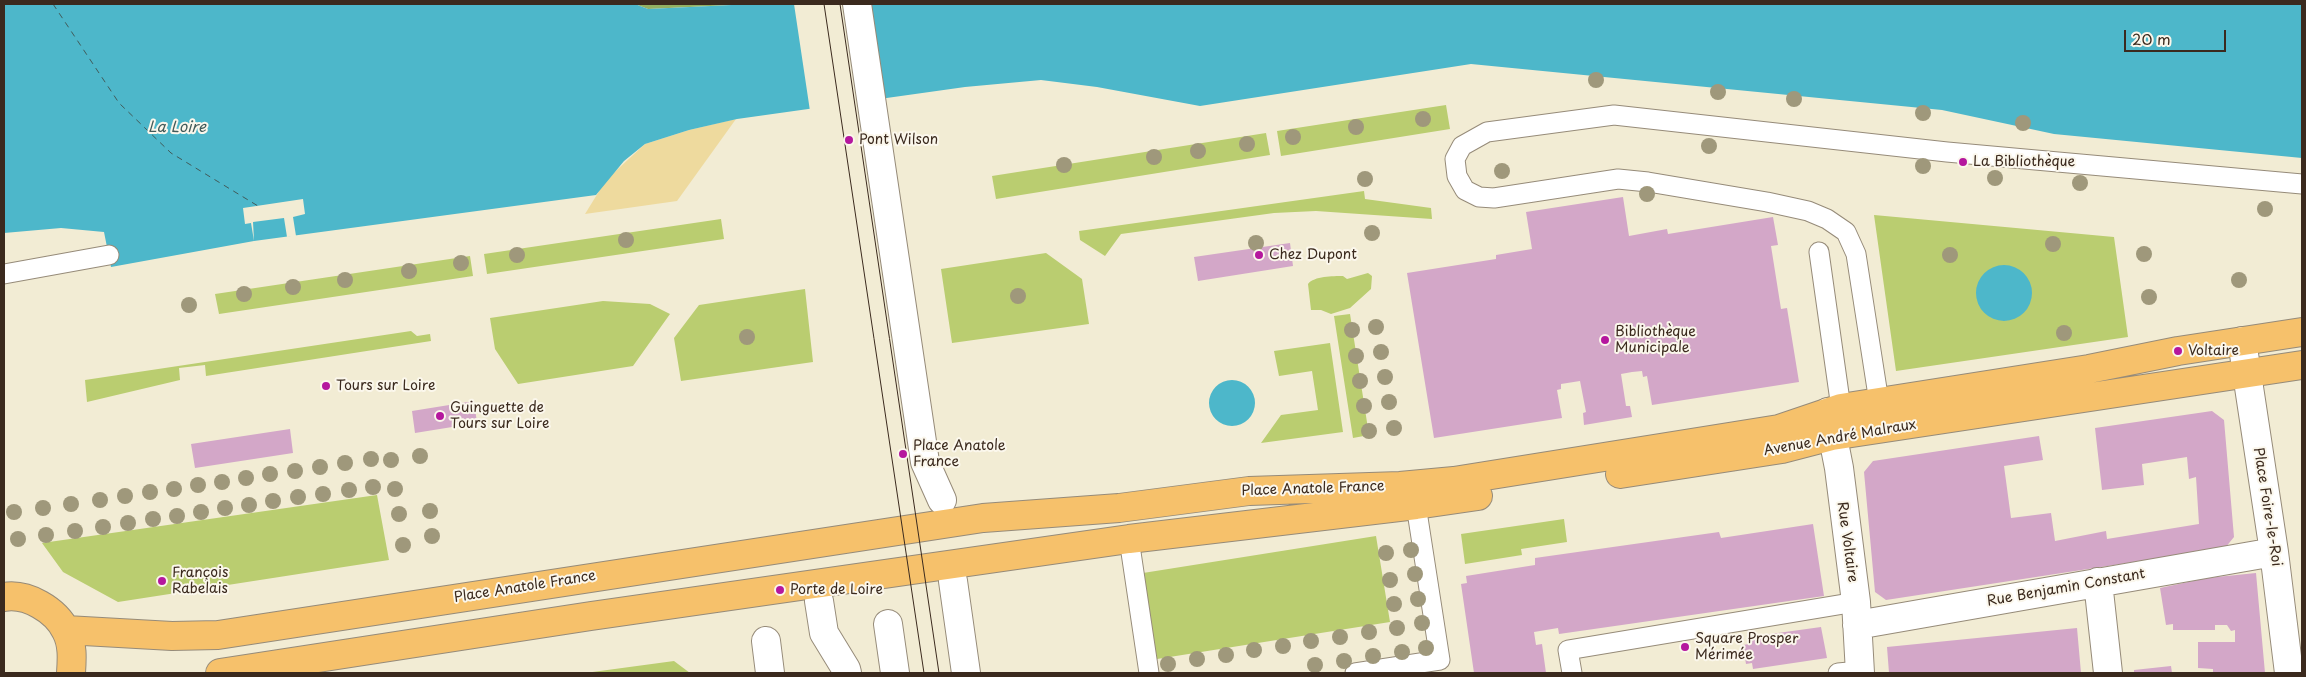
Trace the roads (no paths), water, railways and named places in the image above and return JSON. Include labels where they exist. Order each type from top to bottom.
[{"type":"main road","name":"Avenue André Malraux","points":[[1377,510],[1408,495],[1782,449],[1834,418],[1879,402],[2089,369],[2302,332]]},
{"type":"main road","name":"Avenue André Malraux","points":[[1834,418],[2247,374],[2302,365]]},
{"type":"main road","name":"Place Anatole France","points":[[66,630],[172,636],[218,635],[983,518],[1119,508],[1249,490],[1408,495]]},
{"type":"main road","name":"Place Anatole France","points":[[220,673],[591,616],[1129,539],[1377,510]]},
{"type":"main road","points":[[4,597],[32,600],[52,612],[66,630],[72,652],[71,673]]},
{"type":"street","points":[[857,4],[925,462],[942,500]]},
{"type":"street","name":"Place Foire-le-Roi","points":[[2242,341],[2274,552],[2289,673]]},
{"type":"street","name":"Rue Voltaire","points":[[1834,418],[1856,613],[1853,672]]},
{"type":"street","name":"Rue Benjamin Constant","points":[[1856,613],[2098,582],[2274,552]]},
{"type":"street","points":[[953,581],[966,673]]},
{"type":"street","points":[[2098,582],[2108,673]]},
{"type":"street","points":[[819,601],[824,633],[847,673]]},
{"type":"street","points":[[888,624],[895,673]]},
{"type":"street","points":[[766,641],[770,673]]},
{"type":"lane","points":[[1879,402],[1856,254],[1846,232],[1827,219],[1808,211],[1767,202],[1618,179],[1494,198],[1479,197],[1465,190],[1457,176],[1455,159],[1462,146],[1487,132],[1614,115],[1947,152],[2302,184]]},
{"type":"lane","points":[[1819,252],[1834,418]]},
{"type":"lane","points":[[4,274],[108,255]]},
{"type":"lane","points":[[1355,673],[1440,660],[1408,495]]},
{"type":"lane","points":[[1129,539],[1149,673]]},
{"type":"lane","points":[[1572,673],[1568,650],[1856,613]]},
{"type":"water","name":"La Loire","points":[[4,4],[635,4],[648,9],[752,4],[2302,4],[2302,158],[2054,134],[1942,110],[1471,64],[1200,106],[1097,87],[1041,80],[965,87],[737,119],[689,130],[645,144],[624,161],[596,195],[254,241],[111,267],[104,232],[61,228],[4,233]]},
{"type":"water","points":[[2004,265],[2015,267],[2024,273],[2030,282],[2032,293],[2030,304],[2024,313],[2015,319],[2004,321],[1993,319],[1984,313],[1978,304],[1976,293],[1978,282],[1984,273],[1993,267]]},
{"type":"water","points":[[1227,380],[1237,380],[1249,386],[1254,394],[1254,412],[1249,420],[1241,425],[1227,426],[1219,423],[1212,416],[1209,408],[1209,398],[1212,390],[1219,383]]},
{"type":"tram line","points":[[824,4],[924,673]]},
{"type":"tram line","points":[[840,4],[939,673]]},
{"type":"place","name":"Pont Wilson","points":[[849,140]]},
{"type":"place","name":"La Bibliothèque","points":[[1963,162]]},
{"type":"place","name":"Chez Dupont","points":[[1259,255]]},
{"type":"place","name":"Bibliothèque Municipale","points":[[1605,340]]},
{"type":"place","name":"Voltaire","points":[[2178,351]]},
{"type":"place","name":"Tours sur Loire","points":[[326,386]]},
{"type":"place","name":"Guinguette de Tours sur Loire","points":[[440,416]]},
{"type":"place","name":"Place Anatole France","points":[[903,454]]},
{"type":"place","name":"François Rabelais","points":[[162,581]]},
{"type":"place","name":"Porte de Loire","points":[[780,590]]},
{"type":"place","name":"Square Prosper Mérimée","points":[[1685,647]]}]
